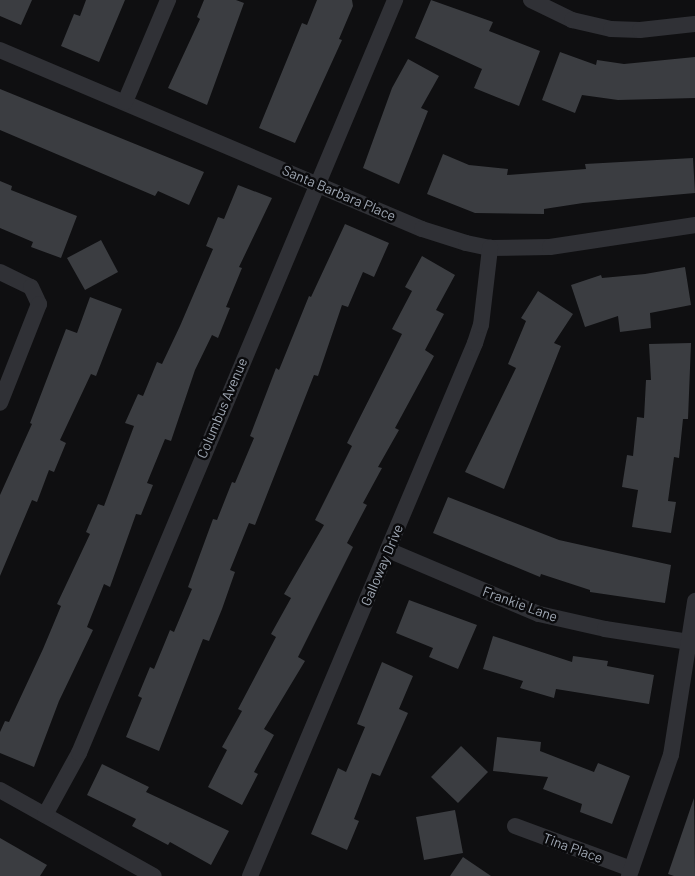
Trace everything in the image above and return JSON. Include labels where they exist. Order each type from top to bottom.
[{"type":"street","points":[[125,102],[168,0]]},
{"type":"street","name":"Columbus Avenue","points":[[45,814],[79,753],[319,184],[368,57],[395,0]]},
{"type":"street","points":[[531,0],[572,20],[611,29],[640,30],[695,24]]},
{"type":"street","name":"Santa Barbara Place","points":[[0,50],[422,229],[490,248],[550,247],[695,226]]},
{"type":"street","name":"Galloway Drive","points":[[250,876],[475,343],[481,325],[490,248]]},
{"type":"street","points":[[0,272],[31,287],[39,304],[0,403]]},
{"type":"street","name":"Frankie Lane","points":[[388,550],[539,614],[605,629],[689,642]]},
{"type":"street","points":[[630,873],[671,755],[695,601]]},
{"type":"street","points":[[0,790],[154,876]]},
{"type":"street","name":"Tina Place","points":[[515,826],[630,873]]},
{"type":"building","points":[[0,0],[32,0],[21,25],[0,16]]},
{"type":"building","points":[[86,0],[125,0],[99,62],[61,46],[74,14],[80,16]]},
{"type":"building","points":[[204,0],[236,0],[244,3],[207,105],[168,88],[200,19],[197,17]]},
{"type":"building","points":[[317,0],[352,0],[353,6],[339,39],[342,40],[295,143],[259,128],[302,23],[307,25]]},
{"type":"building","points":[[431,0],[493,22],[489,31],[540,51],[519,106],[474,88],[482,69],[415,38]]},
{"type":"building","points":[[560,52],[596,65],[597,60],[624,64],[695,57],[695,98],[618,100],[582,95],[575,113],[542,100]]},
{"type":"building","points":[[408,59],[439,76],[421,108],[428,111],[399,184],[363,168],[392,88]]},
{"type":"building","points":[[0,89],[204,172],[189,205],[158,191],[155,196],[0,130]]},
{"type":"building","points":[[443,154],[469,165],[508,169],[507,175],[586,169],[585,164],[693,158],[695,193],[583,203],[544,209],[544,214],[475,213],[427,194]]},
{"type":"building","points":[[0,181],[12,186],[11,190],[77,216],[61,258],[31,247],[33,242],[0,228]]},
{"type":"building","points":[[238,185],[272,198],[239,267],[242,268],[226,307],[230,308],[218,338],[212,335],[195,370],[171,441],[165,439],[147,483],[153,485],[141,515],[136,514],[110,587],[104,584],[87,627],[93,630],[59,701],[34,767],[0,753],[0,732],[5,721],[9,722],[43,649],[61,606],[57,604],[90,534],[86,532],[98,504],[104,506],[134,426],[125,423],[138,394],[143,396],[157,362],[162,364],[213,249],[206,246],[218,217],[224,219]]},
{"type":"building","points":[[345,224],[389,243],[374,277],[363,272],[348,307],[342,305],[318,376],[314,375],[255,525],[249,523],[230,570],[235,572],[222,609],[209,641],[203,639],[159,751],[126,737],[142,698],[138,696],[150,667],[154,669],[170,630],[174,632],[192,589],[188,587],[213,519],[217,520],[232,482],[235,483],[254,438],[250,436],[276,368],[279,370],[309,296],[311,297]]},
{"type":"building","points":[[101,240],[118,272],[85,290],[67,258]]},
{"type":"building","points":[[422,256],[455,275],[436,310],[444,314],[425,350],[434,356],[395,428],[399,430],[378,467],[382,468],[363,503],[367,505],[347,543],[353,547],[298,657],[305,661],[264,729],[274,735],[254,772],[258,774],[242,805],[208,787],[227,750],[222,747],[242,711],[238,709],[276,637],[271,634],[291,598],[284,594],[324,525],[315,520],[352,446],[347,443],[402,334],[392,329],[412,291],[405,287]]},
{"type":"building","points":[[685,267],[691,305],[650,313],[651,328],[620,332],[618,316],[585,327],[571,285],[601,275],[602,278],[645,274]]},
{"type":"building","points":[[538,291],[573,314],[554,343],[561,346],[504,489],[465,472],[516,368],[508,364],[526,321],[521,318]]},
{"type":"building","points":[[90,297],[122,309],[96,376],[91,374],[60,440],[66,443],[54,472],[49,470],[37,502],[32,500],[0,576],[0,495],[32,424],[30,423],[66,329],[77,333]]},
{"type":"building","points":[[691,343],[688,419],[683,419],[679,458],[674,457],[668,501],[676,502],[671,533],[632,527],[638,490],[622,487],[627,455],[633,456],[637,417],[644,418],[646,380],[651,380],[649,344]]},
{"type":"building","points":[[448,497],[559,540],[671,565],[665,603],[590,592],[590,590],[541,574],[540,577],[433,533]]},
{"type":"building","points":[[409,600],[477,625],[458,669],[429,657],[433,648],[396,633]]},
{"type":"building","points":[[493,636],[572,662],[573,656],[608,661],[607,666],[654,675],[649,704],[556,689],[554,698],[520,688],[523,681],[483,669]]},
{"type":"building","points":[[382,662],[413,676],[399,709],[408,713],[380,776],[372,773],[354,819],[359,821],[347,850],[311,834],[338,768],[346,772],[365,727],[357,724]]},
{"type":"building","points":[[497,737],[541,742],[540,751],[594,772],[598,763],[630,776],[612,824],[580,812],[582,804],[543,789],[548,777],[493,771]]},
{"type":"building","points":[[461,746],[488,772],[458,803],[431,777]]},
{"type":"building","points":[[102,764],[149,787],[146,792],[229,831],[211,865],[170,842],[168,845],[132,826],[136,819],[87,795]]},
{"type":"building","points":[[694,798],[695,876],[674,876],[668,874]]},
{"type":"building","points":[[455,810],[463,853],[424,860],[416,817]]},
{"type":"building","points":[[0,838],[47,865],[40,876],[0,876]]},
{"type":"building","points":[[463,857],[491,876],[450,876]]}]
